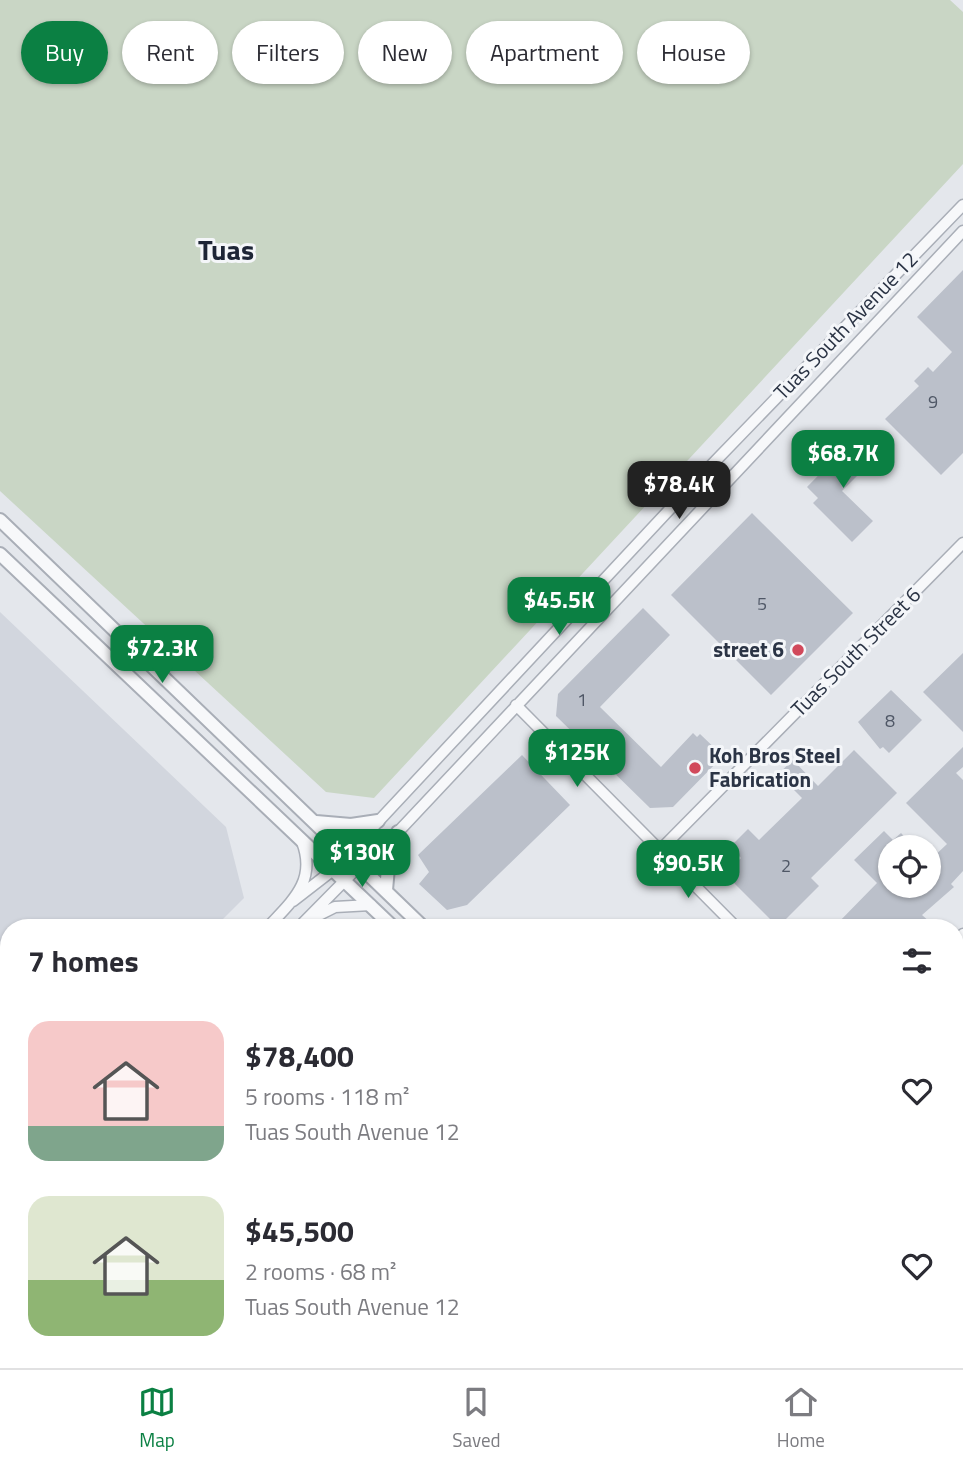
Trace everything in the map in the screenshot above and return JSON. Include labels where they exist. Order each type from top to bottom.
[{"type":"street","name":"Tuas South Avenue 12","points":[[276,919],[291,903],[333,870],[706,470],[963,205]]},
{"type":"street","name":"Tuas South Avenue 12","points":[[305,919],[398,832],[963,231]]},
{"type":"street","points":[[0,520],[349,852],[415,919]]},
{"type":"street","name":"Tuas South Street 6","points":[[660,850],[963,542]]},
{"type":"street","points":[[0,554],[385,919]]},
{"type":"street","points":[[516,705],[728,919]]},
{"type":"street","points":[[316,822],[351,825],[378,821]]},
{"type":"street","points":[[386,890],[389,857],[398,832]]},
{"type":"street","points":[[302,840],[309,869],[291,903],[302,906],[307,916]]},
{"type":"street","points":[[312,919],[326,909],[371,905]]},
{"type":"shaded area","points":[[0,612],[226,827],[244,898],[223,919],[0,919]]},
{"type":"green space","points":[[0,0],[950,0],[963,12],[963,164],[374,798],[326,792],[0,491]]},
{"type":"building","points":[[963,270],[963,453],[941,475],[885,419],[919,386],[914,381],[928,367],[933,372],[952,352],[917,317]]},
{"type":"building","points":[[855,438],[875,458],[842,491],[873,521],[852,542],[813,503],[818,498],[807,487]]},
{"type":"building","points":[[752,513],[853,613],[771,695],[671,595]]},
{"type":"building","points":[[643,608],[670,635],[600,707],[661,767],[693,733],[697,737],[700,734],[723,756],[673,807],[650,808],[556,716],[558,694]]},
{"type":"building","points":[[963,653],[963,732],[923,692]]},
{"type":"building","points":[[891,690],[922,720],[889,753],[883,747],[880,749],[858,722]]},
{"type":"building","points":[[963,747],[963,767],[956,773],[963,780],[963,871],[951,884],[954,887],[922,915],[926,919],[842,919],[877,883],[854,860],[878,837],[878,898],[941,898],[941,850],[947,844],[941,835],[906,803]]},
{"type":"building","points":[[854,750],[897,793],[811,878],[819,886],[786,919],[770,919],[725,874],[741,858],[730,847],[748,829],[759,840],[802,798],[778,774],[793,760],[818,786]]},
{"type":"building","points":[[522,755],[570,805],[467,905],[447,910],[419,884],[429,872],[418,855]]},
{"type":"place","name":"street 6","points":[[798,650]]},
{"type":"place","name":"Koh Bros Steel Fabrication","points":[[695,768]]},
{"type":"district","name":"Tuas","points":[[226,250]]}]
